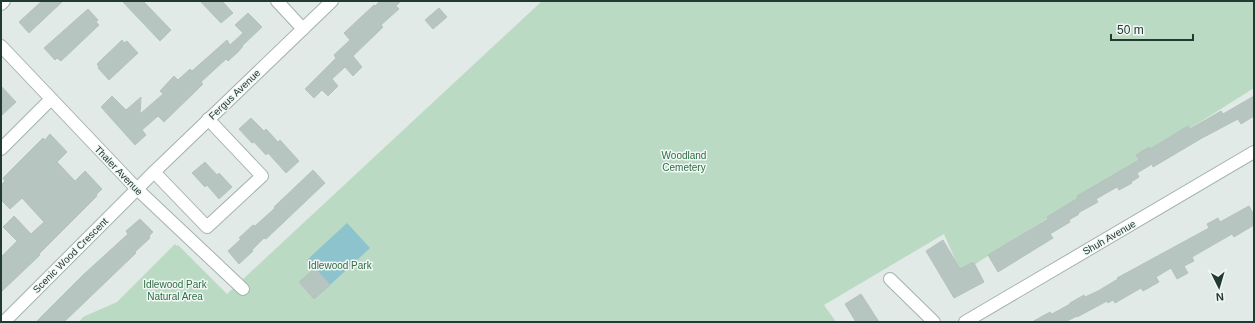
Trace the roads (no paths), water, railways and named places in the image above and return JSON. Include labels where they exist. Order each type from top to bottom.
[{"type":"street","points":[[1,4],[4,1]]},
{"type":"street","points":[[277,1],[303,29]]},
{"type":"street","name":"Fergus Avenue","points":[[137,189],[332,1]]},
{"type":"street","name":"Thaler Avenue","points":[[1,46],[137,189],[242,289]]},
{"type":"street","points":[[1,149],[51,99]]},
{"type":"street","points":[[154,172],[207,227],[262,176],[208,119]]},
{"type":"street","name":"Shuh Avenue","points":[[965,322],[1254,152]]},
{"type":"street","name":"Scenic Wood Crescent","points":[[4,322],[137,189]]},
{"type":"street","points":[[890,279],[934,322]]},
{"type":"water","points":[[347,223],[370,248],[330,285],[307,260]]},
{"type":"park label","name":"Woodland Cemetery","points":[[684,160]]},
{"type":"park label","name":"Idlewood Park","points":[[340,265]]},
{"type":"park label","name":"Idlewood Park Natural Area","points":[[175,290]]}]
